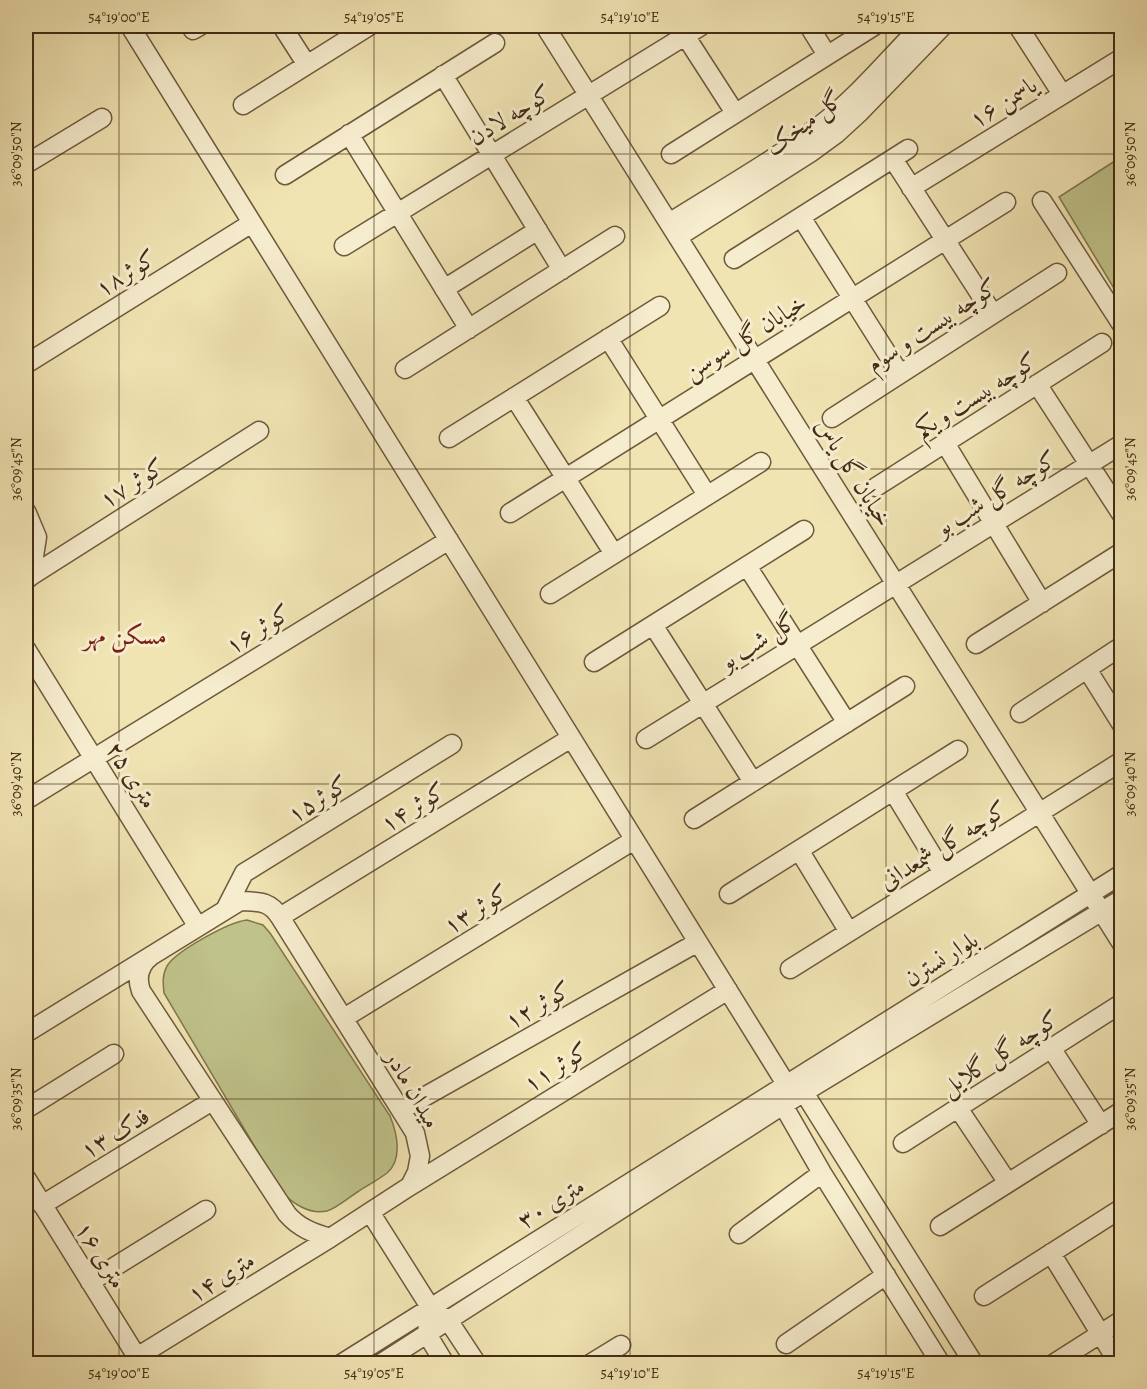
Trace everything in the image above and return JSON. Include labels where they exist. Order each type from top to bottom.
[{"type":"street","points":[[130,26],[786,1084],[805,1094],[974,1364]]},
{"type":"street","points":[[282,26],[307,64]]},
{"type":"street","points":[[243,105],[369,26]]},
{"type":"street","name":"خیابان گل یاس","points":[[545,26],[1122,944]]},
{"type":"street","points":[[809,26],[828,55]]},
{"type":"street","points":[[671,153],[874,26]]},
{"type":"street","name":"گل میخک","points":[[674,230],[825,121],[921,26]]},
{"type":"street","name":"گل میخک","points":[[674,230],[810,153],[836,134],[943,26]]},
{"type":"street","points":[[1018,26],[1062,94]]},
{"type":"street","points":[[688,29],[735,113]]},
{"type":"street","name":"کوچه لادن","points":[[344,246],[589,95],[688,29]]},
{"type":"street","points":[[285,175],[495,43]]},
{"type":"street","name":"یاسمن ۱۶","points":[[911,188],[1122,58]]},
{"type":"street","points":[[443,75],[562,270]]},
{"type":"street","points":[[26,164],[102,118]]},
{"type":"street","points":[[349,134],[469,329]]},
{"type":"street","points":[[734,260],[908,149]]},
{"type":"street","points":[[893,159],[993,314]]},
{"type":"street","points":[[1042,201],[1122,326]]},
{"type":"street","name":"خیابان گل سوسن","points":[[510,513],[1006,202]]},
{"type":"street","points":[[801,217],[900,374]]},
{"type":"street","name":"کوثر۱۸","points":[[26,364],[252,223]]},
{"type":"street","points":[[444,288],[538,230]]},
{"type":"street","points":[[405,369],[615,236]]},
{"type":"street","name":"کوچه بیست و سوم","points":[[832,418],[1057,273]]},
{"type":"street","points":[[449,438],[660,306]]},
{"type":"street","points":[[608,338],[707,495]]},
{"type":"street","name":"کوچه بیست و یکم","points":[[876,487],[1102,343]]},
{"type":"street","points":[[1037,384],[1122,515]]},
{"type":"street","points":[[514,397],[614,554]]},
{"type":"street","name":"کوثر ۱۷","points":[[28,578],[259,431]]},
{"type":"street","points":[[945,443],[1042,603]]},
{"type":"street","name":"کوچه گل شب بو","points":[[895,583],[1122,444]]},
{"type":"street","points":[[550,594],[760,462]]},
{"type":"street","points":[[26,511],[38,537],[28,578]]},
{"type":"street","points":[[594,662],[804,530]]},
{"type":"street","name":"کوثر ۱۶","points":[[26,800],[449,540]]},
{"type":"street","points":[[976,644],[1122,552]]},
{"type":"street","points":[[747,566],[847,723]]},
{"type":"street","name":"گل شب بو","points":[[645,739],[895,583]]},
{"type":"street","points":[[653,625],[753,782]]},
{"type":"street","points":[[1020,713],[1122,646]]},
{"type":"street","name":"۲۵ متری","points":[[26,649],[198,927]]},
{"type":"street","points":[[1088,669],[1122,724]]},
{"type":"street","points":[[694,819],[905,686]]},
{"type":"street","name":"کوثر ۱۴","points":[[280,916],[571,738]]},
{"type":"street","name":"کوثر۱۵","points":[[225,910],[244,873],[452,744]]},
{"type":"street","points":[[729,894],[958,750]]},
{"type":"street","name":"کوچه گل شمعدانی","points":[[790,969],[1122,761]]},
{"type":"street","points":[[893,791],[943,873]]},
{"type":"street","name":"کوثر ۱۳","points":[[344,1018],[634,840]]},
{"type":"street","points":[[799,850],[849,932]]},
{"type":"street","name":"بلوار نسترن","points":[[786,1084],[1122,874]]},
{"type":"street","name":"بلوار نسترن","points":[[805,1094],[1122,899]]},
{"type":"street","name":"میدان مادر","points":[[26,1033],[240,901],[259,901],[271,906],[280,916],[415,1132],[419,1148],[419,1164],[410,1186]]},
{"type":"street","name":"کوثر ۱۲","points":[[401,1110],[698,942]]},
{"type":"street","points":[[151,956],[139,972],[141,991],[286,1214],[302,1228],[330,1238],[410,1186]]},
{"type":"street","name":"کوثر ۱۱","points":[[410,1186],[728,990]]},
{"type":"street","name":"کوچه گل گلایل","points":[[903,1143],[1122,1003]]},
{"type":"street","points":[[1051,1048],[1101,1125]]},
{"type":"street","points":[[26,1109],[114,1054]]},
{"type":"street","points":[[786,1084],[783,1105],[822,1173],[941,1364]]},
{"type":"street","name":"۳۰ متری","points":[[341,1364],[786,1084]]},
{"type":"street","name":"۳۰ متری","points":[[380,1364],[783,1105],[805,1094]]},
{"type":"street","name":"فدک ۱۳","points":[[42,1205],[212,1101]]},
{"type":"street","points":[[958,1108],[1008,1183]]},
{"type":"street","points":[[940,1226],[1122,1111]]},
{"type":"street","points":[[739,1233],[822,1173]]},
{"type":"street","name":"۱۶ متری","points":[[26,1178],[137,1357]]},
{"type":"street","points":[[984,1296],[1122,1209]]},
{"type":"street","points":[[90,1282],[206,1210]]},
{"type":"street","points":[[370,1212],[430,1307],[448,1320],[477,1364]]},
{"type":"street","name":"۱۴ متری","points":[[137,1357],[330,1238]]},
{"type":"street","points":[[1051,1254],[1119,1364]]},
{"type":"street","points":[[786,1344],[886,1275]]},
{"type":"street","points":[[430,1307],[427,1334],[445,1364]]},
{"type":"street","points":[[1053,1364],[1122,1320]]},
{"type":"street","points":[[590,1364],[621,1345]]},
{"type":"green space","points":[[1121,157],[1121,300],[1059,197]]},
{"type":"green space","points":[[247,920],[263,925],[270,933],[390,1116],[395,1130],[397,1153],[387,1173],[327,1211],[307,1210],[290,1200],[281,1191],[164,993],[164,973],[172,960],[204,938],[228,926]]},
{"type":"district","name":"مسکن مهر","points":[[125,635]]}]
